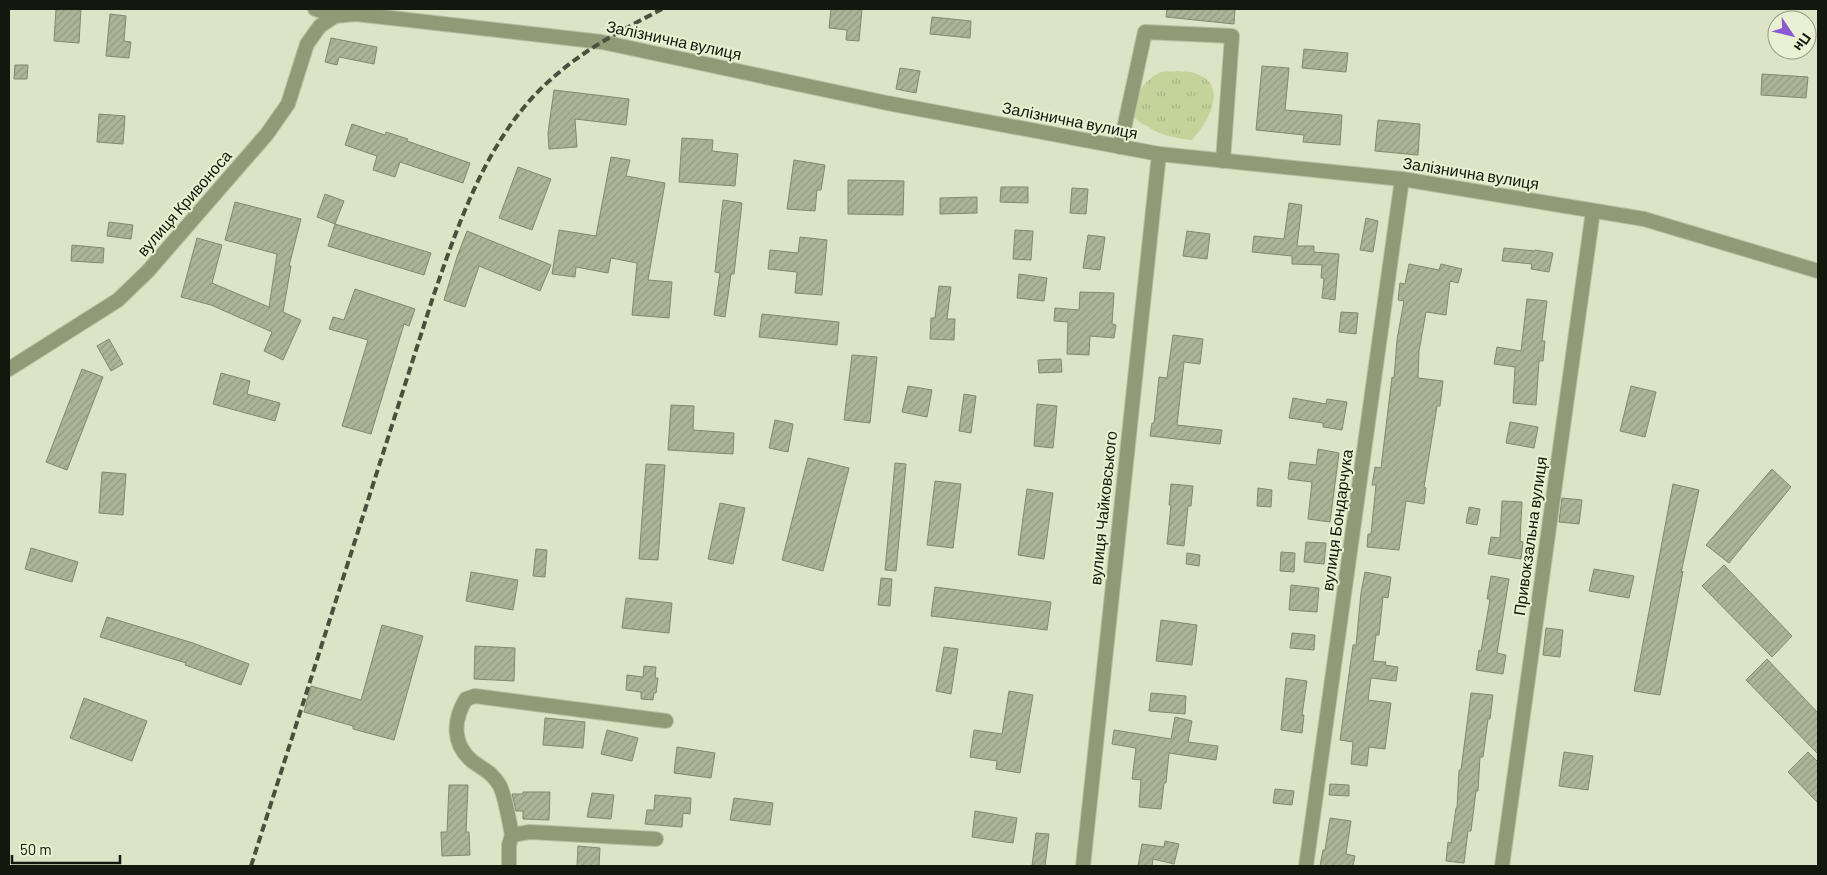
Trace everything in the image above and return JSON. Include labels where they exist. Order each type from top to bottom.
[{"type":"street","name":"Залізнична вулиця","points":[[315,9],[335,16],[356,14],[602,42],[887,103],[1159,154],[1402,179],[1644,219],[1818,271]]},
{"type":"street","name":"вулиця Кривоноса","points":[[9,369],[118,300],[148,271],[267,134],[288,104],[307,44],[320,26],[335,16]]},
{"type":"street","points":[[1120,147],[1145,32],[1232,36],[1223,161]]},
{"type":"street","name":"вулиця Чайковського","points":[[1083,866],[1159,154]]},
{"type":"street","name":"вулиця Бондарчука","points":[[1306,866],[1402,179]]},
{"type":"street","name":"Привокзальна вулиця","points":[[1502,866],[1593,211]]},
{"type":"street","points":[[509,866],[509,845],[512,835],[501,788],[490,773],[462,752],[457,740],[457,717],[466,699],[475,696],[666,721]]},
{"type":"street","points":[[512,835],[530,832],[656,839]]},
{"type":"green space","points":[[1177,71],[1197,74],[1207,80],[1212,87],[1214,96],[1204,125],[1192,140],[1158,132],[1138,121],[1134,114],[1135,100],[1149,80],[1161,72]]},
{"type":"building","points":[[56,9],[81,9],[79,43],[54,41]]},
{"type":"building","points":[[831,9],[862,9],[859,41],[846,40],[847,30],[829,28]]},
{"type":"building","points":[[1167,9],[1235,9],[1234,24],[1166,17]]},
{"type":"building","points":[[110,14],[126,16],[124,41],[131,42],[129,58],[106,56]]},
{"type":"building","points":[[932,17],[971,21],[970,38],[930,34]]},
{"type":"building","points":[[331,38],[377,47],[374,64],[339,57],[337,65],[325,62]]},
{"type":"building","points":[[1304,49],[1348,53],[1346,72],[1302,68]]},
{"type":"building","points":[[15,65],[28,65],[27,79],[14,79]]},
{"type":"building","points":[[1262,66],[1289,68],[1285,110],[1342,115],[1340,145],[1303,142],[1304,135],[1256,130]]},
{"type":"building","points":[[900,68],[920,71],[916,93],[896,89]]},
{"type":"building","points":[[1762,74],[1808,77],[1806,98],[1761,95]]},
{"type":"building","points":[[554,90],[629,99],[626,125],[575,119],[577,147],[549,149],[548,133]]},
{"type":"building","points":[[99,114],[125,116],[123,144],[97,142]]},
{"type":"building","points":[[1378,120],[1420,124],[1418,155],[1375,151]]},
{"type":"building","points":[[352,124],[385,135],[386,132],[408,139],[407,141],[470,163],[463,183],[400,162],[395,177],[373,170],[377,156],[345,145]]},
{"type":"building","points":[[682,138],[713,140],[712,151],[738,154],[735,186],[679,182]]},
{"type":"building","points":[[611,157],[630,160],[626,176],[665,183],[648,280],[672,282],[669,318],[632,315],[637,263],[611,258],[608,273],[576,267],[575,277],[552,274],[559,230],[596,236]]},
{"type":"building","points":[[794,160],[825,165],[821,190],[817,190],[815,211],[787,209]]},
{"type":"building","points":[[518,167],[551,179],[532,230],[499,218]]},
{"type":"building","points":[[848,180],[904,181],[903,215],[848,214]]},
{"type":"building","points":[[1001,187],[1028,187],[1028,203],[1000,202]]},
{"type":"building","points":[[1072,188],[1088,189],[1086,214],[1070,213]]},
{"type":"building","points":[[325,194],[344,201],[335,224],[317,217]]},
{"type":"building","points":[[977,197],[977,213],[940,214],[940,198]]},
{"type":"building","points":[[723,200],[742,203],[734,274],[731,274],[725,317],[714,315],[720,273],[715,272]]},
{"type":"building","points":[[235,202],[301,219],[289,266],[291,266],[283,312],[301,320],[283,360],[264,351],[272,332],[211,305],[181,297],[197,238],[222,245],[212,283],[269,307],[277,254],[225,240]]},
{"type":"building","points":[[1289,203],[1302,205],[1297,246],[1314,246],[1314,252],[1339,254],[1335,300],[1322,298],[1324,278],[1321,278],[1322,265],[1292,264],[1292,256],[1252,252],[1254,236],[1284,239]]},
{"type":"building","points":[[1366,218],[1378,221],[1373,252],[1360,250]]},
{"type":"building","points":[[109,222],[133,225],[131,239],[107,236]]},
{"type":"building","points":[[335,224],[431,253],[424,275],[328,246]]},
{"type":"building","points":[[1015,230],[1033,231],[1031,260],[1013,259]]},
{"type":"building","points":[[467,231],[551,265],[540,291],[479,266],[465,307],[444,300]]},
{"type":"building","points":[[1187,231],[1210,234],[1207,259],[1183,256]]},
{"type":"building","points":[[1088,235],[1105,237],[1100,270],[1083,268]]},
{"type":"building","points":[[800,237],[827,240],[822,295],[795,293],[797,272],[768,269],[770,250],[798,253]]},
{"type":"building","points":[[72,245],[104,248],[103,263],[71,261]]},
{"type":"building","points":[[1504,248],[1553,253],[1549,272],[1531,269],[1532,264],[1502,261]]},
{"type":"building","points":[[1409,264],[1439,270],[1441,264],[1462,269],[1458,283],[1450,281],[1446,315],[1426,312],[1419,351],[1418,378],[1443,381],[1424,487],[1426,488],[1424,504],[1406,501],[1399,550],[1367,547],[1368,534],[1371,534],[1376,485],[1372,485],[1375,467],[1381,468],[1392,377],[1394,378],[1397,340],[1404,301],[1398,300],[1400,283],[1405,284]]},
{"type":"building","points":[[1019,274],[1047,278],[1044,301],[1017,298]]},
{"type":"building","points":[[939,286],[951,287],[947,319],[955,319],[954,340],[930,339],[931,318],[935,318]]},
{"type":"building","points":[[355,289],[415,309],[409,326],[404,324],[371,434],[342,426],[368,340],[329,329],[333,317],[344,320]]},
{"type":"building","points":[[1080,292],[1114,293],[1112,324],[1116,325],[1114,338],[1090,336],[1089,355],[1067,354],[1068,322],[1054,321],[1055,308],[1079,310]]},
{"type":"building","points":[[1527,299],[1547,301],[1542,341],[1545,341],[1543,361],[1539,361],[1536,405],[1513,403],[1515,367],[1494,364],[1497,347],[1521,351]]},
{"type":"building","points":[[1341,312],[1358,313],[1356,334],[1339,332]]},
{"type":"building","points":[[762,314],[839,322],[837,345],[759,337]]},
{"type":"building","points":[[1173,335],[1203,339],[1200,364],[1184,362],[1177,425],[1222,430],[1220,444],[1150,436],[1152,423],[1154,423],[1159,377],[1167,378]]},
{"type":"building","points":[[109,339],[123,364],[111,371],[97,346]]},
{"type":"building","points":[[852,355],[877,357],[870,423],[844,420]]},
{"type":"building","points":[[1061,359],[1062,372],[1039,373],[1038,360]]},
{"type":"building","points":[[82,369],[103,377],[67,470],[46,462]]},
{"type":"building","points":[[221,373],[250,381],[247,394],[280,403],[275,421],[213,404]]},
{"type":"building","points":[[908,386],[932,390],[927,417],[902,412]]},
{"type":"building","points":[[1631,386],[1656,392],[1645,437],[1620,431]]},
{"type":"building","points":[[964,394],[976,396],[971,433],[959,431]]},
{"type":"building","points":[[1293,398],[1326,404],[1327,399],[1347,402],[1342,430],[1323,427],[1323,423],[1289,418]]},
{"type":"building","points":[[1037,404],[1057,406],[1053,448],[1034,446]]},
{"type":"building","points":[[671,405],[694,406],[693,430],[734,433],[733,454],[668,450]]},
{"type":"building","points":[[775,420],[793,424],[788,452],[769,448]]},
{"type":"building","points":[[1510,422],[1538,427],[1534,448],[1506,443]]},
{"type":"building","points":[[1318,449],[1339,453],[1330,522],[1308,519],[1312,482],[1288,479],[1290,462],[1316,465]]},
{"type":"building","points":[[808,458],[849,468],[823,571],[782,560]]},
{"type":"building","points":[[895,463],[906,464],[896,571],[885,570]]},
{"type":"building","points":[[646,464],[665,465],[658,560],[639,559]]},
{"type":"building","points":[[1772,469],[1791,487],[1729,563],[1706,545]]},
{"type":"building","points":[[102,472],[126,474],[123,515],[99,513]]},
{"type":"building","points":[[935,481],[961,484],[953,548],[927,545]]},
{"type":"building","points":[[1171,484],[1193,486],[1191,506],[1188,506],[1184,546],[1167,544]]},
{"type":"building","points":[[1673,484],[1699,490],[1681,573],[1683,571],[1660,695],[1634,691]]},
{"type":"building","points":[[1258,488],[1272,490],[1271,507],[1257,506]]},
{"type":"building","points":[[1027,489],[1053,493],[1044,559],[1018,555]]},
{"type":"building","points":[[1562,498],[1582,500],[1579,524],[1559,522]]},
{"type":"building","points":[[1502,501],[1522,502],[1520,541],[1523,542],[1521,559],[1488,554],[1491,537],[1500,538]]},
{"type":"building","points":[[720,503],[745,508],[733,564],[708,559]]},
{"type":"building","points":[[1469,507],[1480,509],[1477,525],[1466,523]]},
{"type":"building","points":[[1306,542],[1326,543],[1324,564],[1304,562]]},
{"type":"building","points":[[31,548],[78,562],[72,582],[25,569]]},
{"type":"building","points":[[536,549],[547,550],[545,577],[533,576]]},
{"type":"building","points":[[1281,552],[1295,553],[1294,572],[1280,571]]},
{"type":"building","points":[[1187,553],[1200,555],[1199,566],[1186,564]]},
{"type":"building","points":[[1724,565],[1792,636],[1772,657],[1702,586]]},
{"type":"building","points":[[1594,569],[1634,576],[1629,598],[1589,591]]},
{"type":"building","points":[[471,572],[518,580],[513,610],[466,601]]},
{"type":"building","points":[[1365,572],[1391,577],[1388,598],[1383,597],[1379,635],[1376,635],[1373,661],[1386,662],[1385,665],[1398,667],[1396,681],[1371,678],[1368,700],[1391,703],[1385,749],[1369,747],[1367,766],[1351,764],[1353,742],[1340,740],[1353,645],[1356,645]]},
{"type":"building","points":[[1491,576],[1509,579],[1497,653],[1506,655],[1503,674],[1476,670],[1490,599],[1487,599]]},
{"type":"building","points":[[881,578],[892,579],[890,606],[878,605]]},
{"type":"building","points":[[1291,585],[1319,588],[1317,612],[1289,610]]},
{"type":"building","points":[[935,587],[1051,602],[1047,630],[931,616]]},
{"type":"building","points":[[626,598],[672,603],[669,633],[622,628]]},
{"type":"building","points":[[107,617],[193,643],[249,664],[241,685],[185,665],[186,663],[100,637]]},
{"type":"building","points":[[1161,620],[1197,625],[1192,665],[1156,661]]},
{"type":"building","points":[[382,625],[423,636],[394,740],[353,729],[353,726],[304,712],[311,686],[361,700]]},
{"type":"building","points":[[1546,628],[1563,630],[1560,657],[1543,655]]},
{"type":"building","points":[[1292,633],[1315,635],[1314,650],[1290,648]]},
{"type":"building","points":[[475,646],[515,648],[514,681],[474,679]]},
{"type":"building","points":[[944,647],[958,649],[951,694],[936,691]]},
{"type":"building","points":[[1767,659],[1818,713],[1818,754],[1746,680]]},
{"type":"building","points":[[644,666],[656,667],[655,678],[658,678],[653,700],[641,699],[641,692],[626,690],[627,675],[643,677]]},
{"type":"building","points":[[1286,678],[1307,681],[1302,715],[1304,715],[1302,733],[1281,730]]},
{"type":"building","points":[[1009,691],[1033,695],[1020,773],[996,769],[997,761],[970,757],[974,730],[1002,734]]},
{"type":"building","points":[[1151,693],[1186,696],[1185,714],[1149,711]]},
{"type":"building","points":[[1471,693],[1493,695],[1483,757],[1480,757],[1478,791],[1476,791],[1471,831],[1468,831],[1464,863],[1446,861],[1448,842],[1451,843],[1457,808],[1459,770],[1461,770]]},
{"type":"building","points":[[84,698],[147,721],[132,761],[70,738]]},
{"type":"building","points":[[1175,717],[1192,721],[1188,742],[1218,746],[1216,760],[1169,753],[1161,809],[1139,807],[1141,780],[1132,779],[1136,748],[1112,744],[1114,730],[1171,739]]},
{"type":"building","points":[[545,718],[585,722],[583,748],[543,745]]},
{"type":"building","points":[[607,730],[638,738],[632,761],[601,754]]},
{"type":"building","points":[[677,747],[715,753],[711,778],[674,773]]},
{"type":"building","points":[[1564,752],[1593,756],[1588,790],[1559,786]]},
{"type":"building","points":[[1808,752],[1818,762],[1818,803],[1788,772]]},
{"type":"building","points":[[1330,784],[1349,785],[1349,796],[1329,795]]},
{"type":"building","points":[[449,785],[468,785],[466,832],[469,832],[470,855],[442,856],[441,832],[447,832]]},
{"type":"building","points":[[1275,789],[1294,791],[1292,805],[1273,803]]},
{"type":"building","points":[[523,792],[550,792],[549,820],[523,819],[523,811],[516,811],[512,794],[523,794]]},
{"type":"building","points":[[592,793],[614,795],[611,819],[587,817]]},
{"type":"building","points":[[655,795],[691,798],[690,814],[683,813],[682,827],[645,824],[647,810],[654,810]]},
{"type":"building","points":[[734,798],[773,803],[770,825],[730,820]]},
{"type":"building","points":[[975,811],[1017,818],[1013,843],[972,837]]},
{"type":"building","points":[[1330,818],[1351,821],[1346,854],[1355,856],[1353,866],[1320,866],[1323,850],[1325,850]]},
{"type":"building","points":[[1036,833],[1049,834],[1045,866],[1032,866]]},
{"type":"building","points":[[1165,841],[1179,844],[1174,864],[1153,859],[1152,866],[1138,866],[1142,844],[1164,847]]},
{"type":"building","points":[[578,846],[600,848],[599,866],[577,866]]},
{"type":"railway","points":[[251,866],[433,297],[455,234],[482,173],[516,117],[537,92],[586,52],[662,9]]}]
